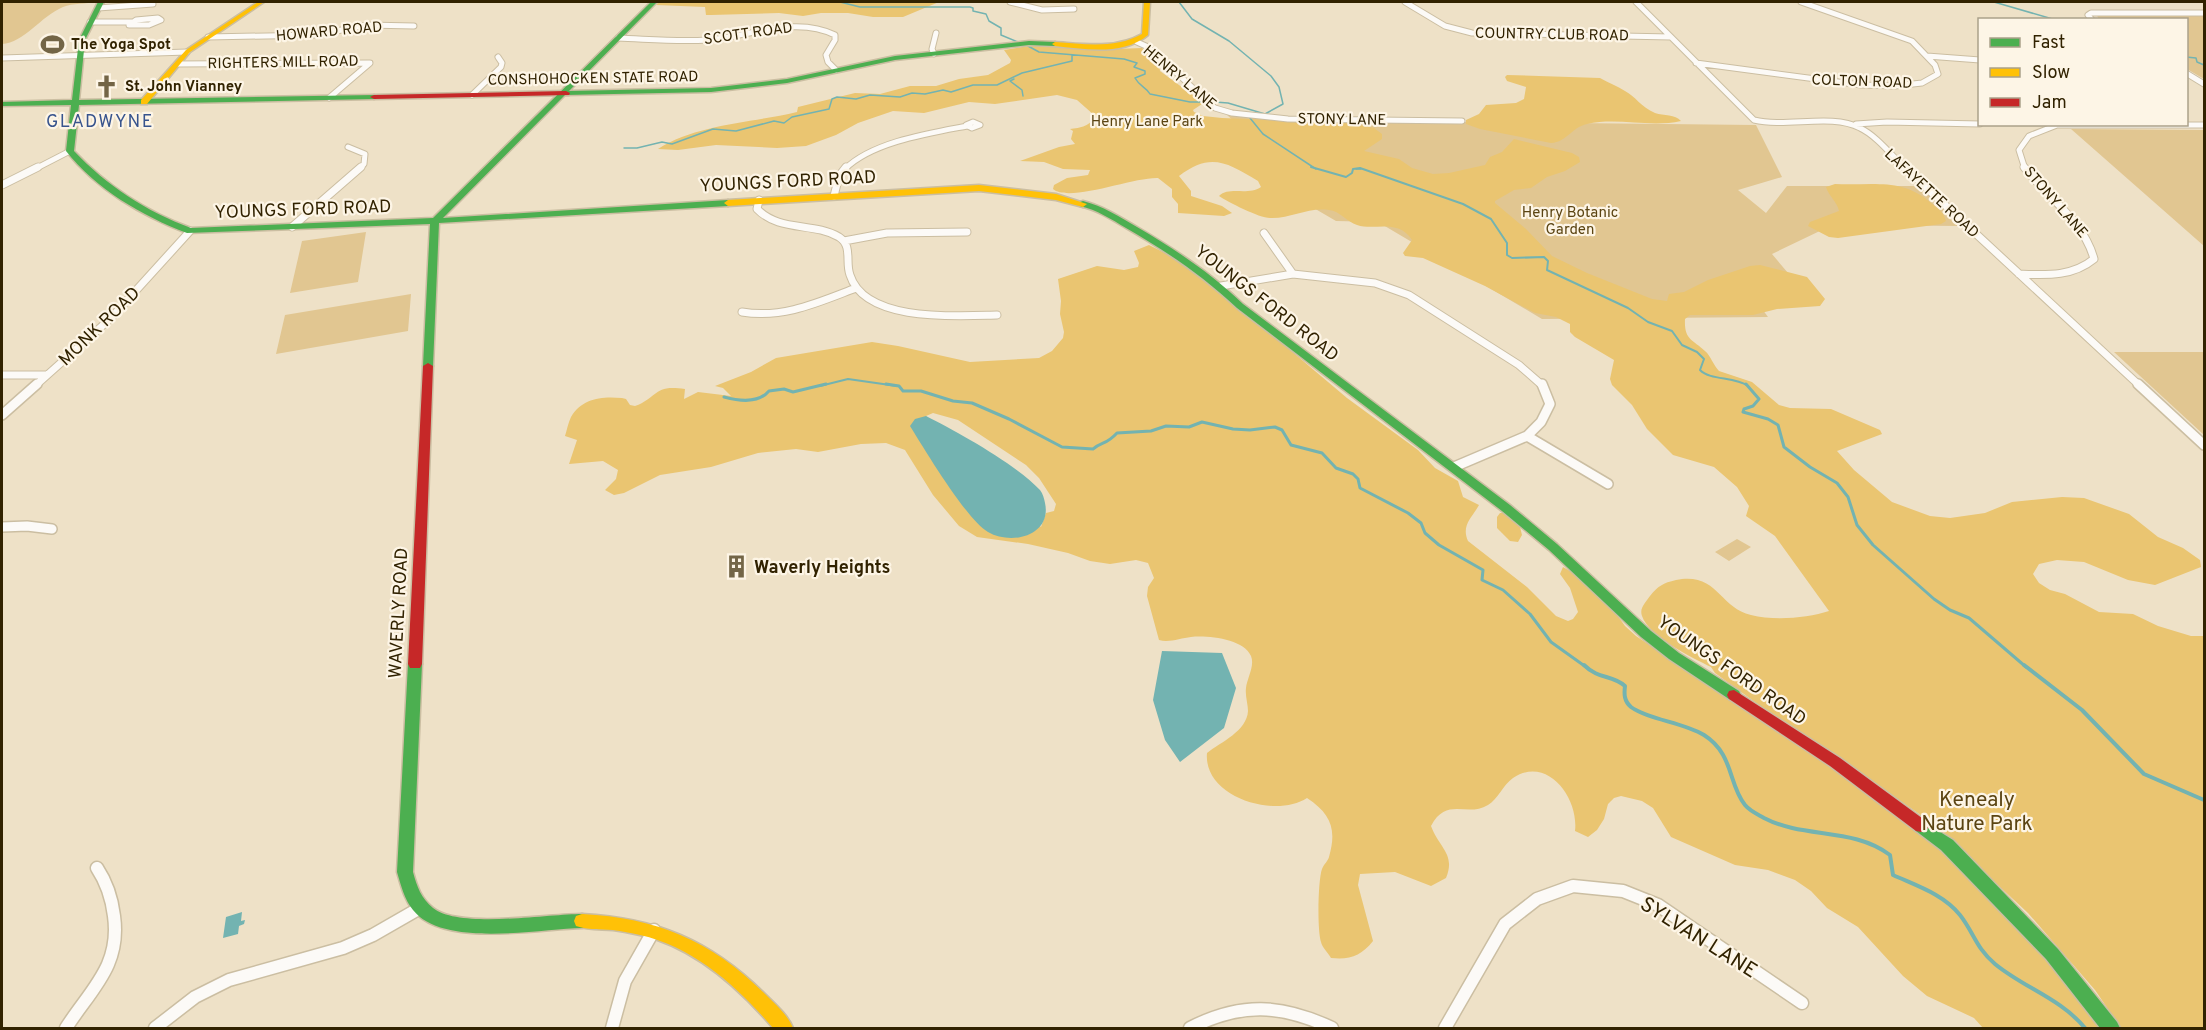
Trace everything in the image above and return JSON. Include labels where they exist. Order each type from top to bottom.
[{"type":"street","points":[[144,102],[187,52],[261,2]]},
{"type":"street","points":[[435,221],[654,2]]},
{"type":"street","points":[[1011,2],[1035,10],[1074,9]]},
{"type":"street","points":[[1137,42],[1145,35],[1147,2]]},
{"type":"street","name":"COUNTRY CLUB ROAD","points":[[1405,2],[1445,26],[1472,33],[1671,37]]},
{"type":"street","points":[[1636,2],[1750,118],[1757,121],[1853,125],[1882,122],[1978,124]]},
{"type":"street","name":"COLTON ROAD","points":[[1696,63],[1719,64],[1809,80],[1897,85],[1925,82],[1936,76],[1937,68],[1916,43],[1801,2]]},
{"type":"street","points":[[2,185],[70,151],[78,56],[82,38],[99,5],[153,4]]},
{"type":"street","points":[[2090,18],[2088,15],[2091,13],[2205,13]]},
{"type":"street","points":[[90,22],[133,22],[153,18],[161,20],[149,25],[129,25],[133,22]]},
{"type":"street","name":"HOWARD ROAD","points":[[208,37],[316,35],[368,25],[414,26]]},
{"type":"street","name":"SCOTT ROAD","points":[[618,38],[707,40],[793,27],[815,27],[835,34],[835,40],[826,55],[828,62],[836,70]]},
{"type":"street","points":[[934,54],[932,49],[936,33]]},
{"type":"street","name":"CONSHOHOCKEN STATE ROAD","points":[[2,104],[711,90],[777,83],[895,58],[1024,44],[1095,48],[1137,42]]},
{"type":"street","name":"HENRY LANE","points":[[1137,42],[1148,47],[1215,108],[1223,111]]},
{"type":"street","name":"RIGHTERS MILL ROAD","points":[[2,58],[187,52]]},
{"type":"street","points":[[1927,56],[1978,60]]},
{"type":"street","points":[[472,95],[501,67],[502,63],[498,57]]},
{"type":"street","name":"RIGHTERS MILL ROAD","points":[[177,64],[370,63],[329,98]]},
{"type":"street","points":[[2188,74],[2205,84]]},
{"type":"street","name":"STONY LANE","points":[[1223,111],[1294,119],[1462,121]]},
{"type":"street","name":"LAFAYETTE ROAD","points":[[1853,125],[1863,129],[2205,445]]},
{"type":"street","name":"STONY LANE","points":[[2188,125],[2205,125]]},
{"type":"street","points":[[834,196],[842,171],[864,157],[917,137],[967,126]]},
{"type":"street","name":"STONY LANE","points":[[2019,274],[2040,275],[2078,271],[2094,259],[2095,252],[2087,236],[2032,179],[2020,159],[2019,145],[2025,138],[2036,130],[2053,126]]},
{"type":"street","points":[[292,227],[364,164],[365,154],[348,147]]},
{"type":"street","name":"YOUNGS FORD ROAD","points":[[70,151],[80,162],[154,216],[190,231],[435,221],[759,200],[979,189],[1058,197],[1104,211],[1197,267],[1221,286],[1240,306],[1281,335],[1347,389],[1454,467],[1553,547],[1646,634],[1674,656],[1835,762],[1947,845],[2052,954],[2111,1029]]},
{"type":"street","points":[[759,200],[757,209],[767,218],[828,232],[844,241],[849,250],[848,271],[856,288],[869,298],[890,308],[912,314],[997,315]]},
{"type":"street","name":"WAVERLY ROAD","points":[[420,908],[411,896],[407,885],[405,852],[435,221]]},
{"type":"street","name":"MONK ROAD","points":[[2,415],[111,318],[190,231]]},
{"type":"street","points":[[844,241],[887,233],[967,232]]},
{"type":"street","points":[[1264,233],[1293,274]]},
{"type":"street","points":[[1221,286],[1293,274],[1375,283],[1408,295],[1519,365],[1543,385],[1550,404],[1541,422],[1527,436],[1454,467]]},
{"type":"street","points":[[742,312],[753,315],[774,313],[856,288]]},
{"type":"street","points":[[2,375],[46,375]]},
{"type":"street","points":[[1527,436],[1608,484]]},
{"type":"street","points":[[2,527],[27,526],[52,529]]},
{"type":"street","points":[[66,1029],[102,978],[115,954],[117,933],[111,898],[107,884],[97,868]]},
{"type":"street","name":"SYLVAN LANE","points":[[1445,1029],[1505,924],[1537,899],[1573,886],[1623,891],[1658,905],[1802,1003]]},
{"type":"street","points":[[155,1029],[184,1005],[223,982],[241,975],[343,948],[420,908],[435,918],[458,925],[605,921],[654,930],[688,944],[717,962],[759,998],[784,1029]]},
{"type":"street","points":[[612,1029],[625,981],[654,930]]},
{"type":"street","points":[[1190,1029],[1218,1015],[1235,1010],[1257,1008],[1292,1012],[1332,1029]]},
{"type":"green space","points":[[2,2],[96,2],[63,7],[47,16],[18,39],[2,44]]},
{"type":"green space","points":[[659,2],[939,2],[903,17],[873,17],[848,13],[803,16],[779,13],[706,15],[705,7],[656,5]]},
{"type":"green space","points":[[2096,14],[2204,14],[2204,79],[2188,70],[2188,18],[2098,18]]},
{"type":"green space","name":"Henry Lane Park","points":[[1035,45],[1090,50],[1142,48],[1159,63],[1160,71],[1198,99],[1202,104],[1193,110],[1203,116],[1349,123],[1374,128],[1382,134],[1382,139],[1364,151],[1399,159],[1412,168],[1433,174],[1485,165],[1490,157],[1502,152],[1514,139],[1572,153],[1579,157],[1580,162],[1565,171],[1547,177],[1531,188],[1514,190],[1495,203],[1526,229],[1552,256],[1652,299],[1667,301],[1669,294],[1684,292],[1708,280],[1750,266],[1760,265],[1807,277],[1825,299],[1820,306],[1777,309],[1753,315],[1690,315],[1685,319],[1687,335],[1707,353],[1719,371],[1752,382],[1779,405],[1790,408],[1831,409],[1880,430],[1882,434],[1837,451],[1854,470],[1892,502],[1930,516],[1950,518],[1985,513],[2012,502],[2062,497],[2084,498],[2129,514],[2158,537],[2183,548],[2200,560],[2201,567],[2155,585],[2128,580],[2084,562],[2057,560],[2039,564],[2033,574],[2039,583],[2050,590],[2065,594],[2099,612],[2133,614],[2158,626],[2191,636],[2204,636],[2204,1028],[2121,1028],[2095,990],[2028,913],[1928,820],[1766,710],[1715,673],[1711,667],[1653,632],[1646,624],[1641,610],[1661,585],[1676,580],[1701,581],[1740,611],[1751,615],[1791,618],[1829,611],[1775,536],[1746,516],[1749,506],[1737,487],[1714,467],[1673,455],[1647,429],[1632,405],[1612,385],[1610,379],[1614,360],[1575,337],[1570,332],[1570,324],[1556,317],[1535,313],[1485,286],[1423,258],[1405,256],[1403,253],[1412,240],[1400,229],[1357,225],[1337,212],[1329,210],[1314,210],[1270,218],[1244,209],[1219,196],[1228,192],[1256,190],[1261,187],[1258,181],[1237,169],[1218,162],[1200,164],[1179,176],[1191,191],[1191,196],[1222,206],[1232,213],[1224,216],[1178,213],[1178,204],[1172,197],[1172,189],[1158,178],[1087,191],[1061,193],[1053,189],[1054,185],[1067,178],[1088,175],[1090,170],[1063,169],[1044,162],[1020,161],[1059,147],[1075,144],[1071,139],[1073,131],[1070,129],[1088,124],[1093,119],[1094,115],[1077,100],[1057,95],[995,104],[969,102],[924,113],[893,111],[858,123],[836,135],[806,146],[777,148],[716,145],[678,150],[658,149],[707,129],[797,112],[798,107],[855,93],[880,94],[910,86],[936,86],[959,79],[988,75],[1010,63],[1011,60],[1004,50]]},
{"type":"green space","points":[[1507,75],[1600,78],[1629,93],[1650,111],[1676,117],[1681,121],[1587,124],[1577,128],[1561,140],[1551,143],[1480,129],[1466,124],[1466,120],[1479,114],[1486,105],[1516,103],[1524,99],[1526,87],[1507,81],[1505,77]]},
{"type":"green space","name":"Henry Botanic Garden","points":[[1226,114],[1279,120],[1756,125],[1782,177],[1738,190],[1766,213],[1787,186],[1920,186],[1963,226],[1842,225],[1824,229],[1772,254],[1788,273],[1736,273],[1768,317],[1542,319],[1378,222],[1336,221],[1269,182],[1237,124]]},
{"type":"green space","points":[[2071,129],[2204,130],[2204,246]]},
{"type":"green space","points":[[1835,184],[1886,185],[1909,189],[1936,207],[1946,221],[1941,224],[1838,238],[1829,237],[1808,226],[1810,222],[1839,211],[1826,187]]},
{"type":"green space","points":[[366,232],[358,282],[290,293],[302,241]]},
{"type":"green space","name":"Kenealy Nature Park","points":[[1149,245],[1175,258],[1204,277],[1239,311],[1283,344],[1347,398],[1418,450],[1435,468],[1458,481],[1463,497],[1479,505],[1467,526],[1468,541],[1527,587],[1556,616],[1568,621],[1573,619],[1578,612],[1570,588],[1560,574],[1563,567],[1615,612],[1636,636],[1836,770],[1934,842],[1978,889],[2009,917],[2079,995],[2102,1028],[1983,1028],[1974,1018],[1927,996],[1903,976],[1858,927],[1827,908],[1811,891],[1795,880],[1768,870],[1735,865],[1671,837],[1653,808],[1642,801],[1621,796],[1614,798],[1608,804],[1604,819],[1597,830],[1588,837],[1575,831],[1572,806],[1559,784],[1549,776],[1538,772],[1526,772],[1513,778],[1488,805],[1472,810],[1451,810],[1437,817],[1431,826],[1448,857],[1449,870],[1446,878],[1431,886],[1395,872],[1360,874],[1358,885],[1373,941],[1355,956],[1331,958],[1321,942],[1319,917],[1321,875],[1328,858],[1332,838],[1327,816],[1307,798],[1293,804],[1260,805],[1228,792],[1216,782],[1209,768],[1207,753],[1238,730],[1247,718],[1246,688],[1251,668],[1251,656],[1241,646],[1224,639],[1198,637],[1171,641],[1159,640],[1147,596],[1148,587],[1154,578],[1148,563],[1136,560],[1110,564],[1090,561],[1068,553],[1028,544],[977,537],[959,526],[933,495],[905,450],[886,443],[861,444],[818,452],[796,449],[758,453],[711,467],[660,475],[624,493],[614,495],[605,490],[616,479],[618,470],[603,461],[569,464],[577,440],[565,436],[568,424],[576,411],[587,402],[607,397],[622,398],[635,406],[667,388],[685,389],[684,399],[698,392],[731,396],[723,388],[715,386],[751,372],[776,358],[872,342],[970,362],[1039,358],[1052,351],[1063,338],[1058,279],[1097,266],[1124,270],[1138,267],[1139,263],[1134,251]],"holes":[[[933,413],[958,420],[1026,465],[1039,478],[1056,504],[1054,511],[1046,513],[1041,527],[926,416]]]},
{"type":"green space","points":[[411,294],[408,331],[276,354],[285,315]]},
{"type":"green space","points":[[2114,352],[2204,352],[2204,435]]},
{"type":"green space","points":[[1500,513],[1504,513],[1519,523],[1522,535],[1518,542],[1510,541],[1497,528],[1497,517]]},
{"type":"green space","points":[[1737,539],[1751,547],[1729,561],[1715,552]]},
{"type":"water","points":[[926,416],[1002,460],[1040,490],[1046,514],[1036,530],[1028,535],[1008,538],[988,532],[979,525],[946,483],[910,426],[915,419]]},
{"type":"water","points":[[1162,651],[1222,653],[1236,688],[1224,728],[1180,762],[1165,740],[1153,700]]},
{"type":"water","points":[[242,912],[241,921],[245,920],[244,924],[239,926],[238,934],[223,938],[226,917]]},
{"type":"waterway","points":[[840,2],[860,7],[970,7],[973,11],[986,14],[989,21],[1001,28],[1001,35],[1018,42]]},
{"type":"waterway","points":[[1179,2],[1192,19],[1229,41],[1271,76],[1279,87],[1283,104],[1265,114],[1228,103],[1215,102]]},
{"type":"waterway","points":[[1994,2],[2049,18]]},
{"type":"waterway","points":[[1028,46],[1039,52],[1124,59],[1137,63],[1134,67],[1145,71],[1145,74],[1135,78],[1150,94],[1190,102],[1205,102]]},
{"type":"waterway","points":[[624,148],[637,148],[662,142],[672,144],[713,129],[736,131],[774,121],[784,123],[792,117],[829,109],[832,99],[837,97],[856,99],[870,95],[900,97],[912,93],[925,94],[943,90],[951,92],[973,85],[997,85],[1022,73],[1072,61],[1072,55]]},
{"type":"waterway","points":[[2188,57],[2196,58],[2197,62],[2204,65]]},
{"type":"waterway","points":[[1014,79],[1010,81],[1022,90],[1023,96]]},
{"type":"waterway","points":[[1250,118],[1263,134],[1314,168]]},
{"type":"waterway","points":[[1314,168],[1346,177],[1352,173],[1353,169],[1360,168],[1463,204],[1491,219],[1507,243],[1507,255],[1512,258],[1544,257],[1548,261],[1547,270],[1628,308],[1648,322],[1672,331],[1682,345],[1697,352],[1704,359],[1700,370],[1710,376],[1748,386]]},
{"type":"waterway","points":[[1356,169],[1361,169]]},
{"type":"waterway","points":[[820,386],[848,379],[897,386]]},
{"type":"waterway","points":[[724,397],[754,400],[769,391],[784,389],[793,392],[826,384]]},
{"type":"waterway","points":[[886,384],[899,386],[903,391],[921,391],[953,401],[972,403],[1009,419],[1062,447],[1093,449],[1117,433],[1151,431],[1166,426],[1189,427],[1202,422],[1233,429],[1250,430],[1275,427],[1282,430],[1291,445],[1322,453],[1336,468],[1353,474],[1358,479],[1360,488],[1408,513],[1421,523],[1425,533],[1439,545],[1483,570],[1482,580],[1503,590],[1530,614],[1551,642],[1586,667]]},
{"type":"waterway","points":[[1748,386],[1759,399],[1743,412],[1768,419],[1778,425],[1784,447],[1810,467],[1837,483],[1848,497],[1857,525],[1873,545],[1934,599],[1950,610],[1969,618],[2026,667]]},
{"type":"waterway","points":[[2024,665],[2082,710],[2144,774],[2204,800]]},
{"type":"waterway","points":[[1586,667],[1625,686],[1625,697],[1631,707],[1647,715],[1696,731],[1714,743],[1726,760],[1740,797],[1749,809],[1779,824],[1795,829],[1860,840],[1890,855],[1893,875],[1946,901],[1960,915],[1983,952],[1995,964],[2053,1001],[2085,1028]]},
{"type":"traffic: fast","points":[[101,2],[82,40],[70,151],[94,175],[125,198],[159,218],[190,231],[435,221],[728,203]]},
{"type":"traffic: fast","points":[[428,366],[435,221],[654,2]]},
{"type":"traffic: fast","points":[[566,93],[711,90],[787,81],[895,58],[1029,43],[1055,44]]},
{"type":"traffic: fast","points":[[2,104],[374,97]]},
{"type":"traffic: fast","points":[[1083,204],[1096,207],[1190,264],[1240,306],[1506,508],[1553,547],[1646,634],[1674,656],[1734,695]]},
{"type":"traffic: fast","points":[[415,664],[405,872],[410,891],[419,905],[429,915],[442,921],[473,926],[582,921]]},
{"type":"traffic: fast","points":[[1921,826],[1947,845],[2052,954],[2111,1028]]},
{"type":"traffic: slow","points":[[144,102],[188,51],[261,2]]},
{"type":"traffic: slow","points":[[1055,44],[1102,47],[1135,41],[1145,35],[1147,2]]},
{"type":"traffic: slow","points":[[728,203],[979,188],[1056,197],[1083,204]]},
{"type":"traffic: slow","points":[[582,921],[642,928],[696,950],[743,984],[784,1028]]},
{"type":"traffic: jam","points":[[374,97],[566,93]]},
{"type":"traffic: jam","points":[[415,664],[428,366]]},
{"type":"traffic: jam","points":[[1734,695],[1835,762],[1921,826]]},
{"type":"place","name":"The Yoga Spot","points":[[53,44]]},
{"type":"place","name":"St. John Vianney","points":[[107,86]]},
{"type":"place","name":"Waverly Heights","points":[[736,567]]},
{"type":"district","name":"GLADWYNE","points":[[100,121]]}]
